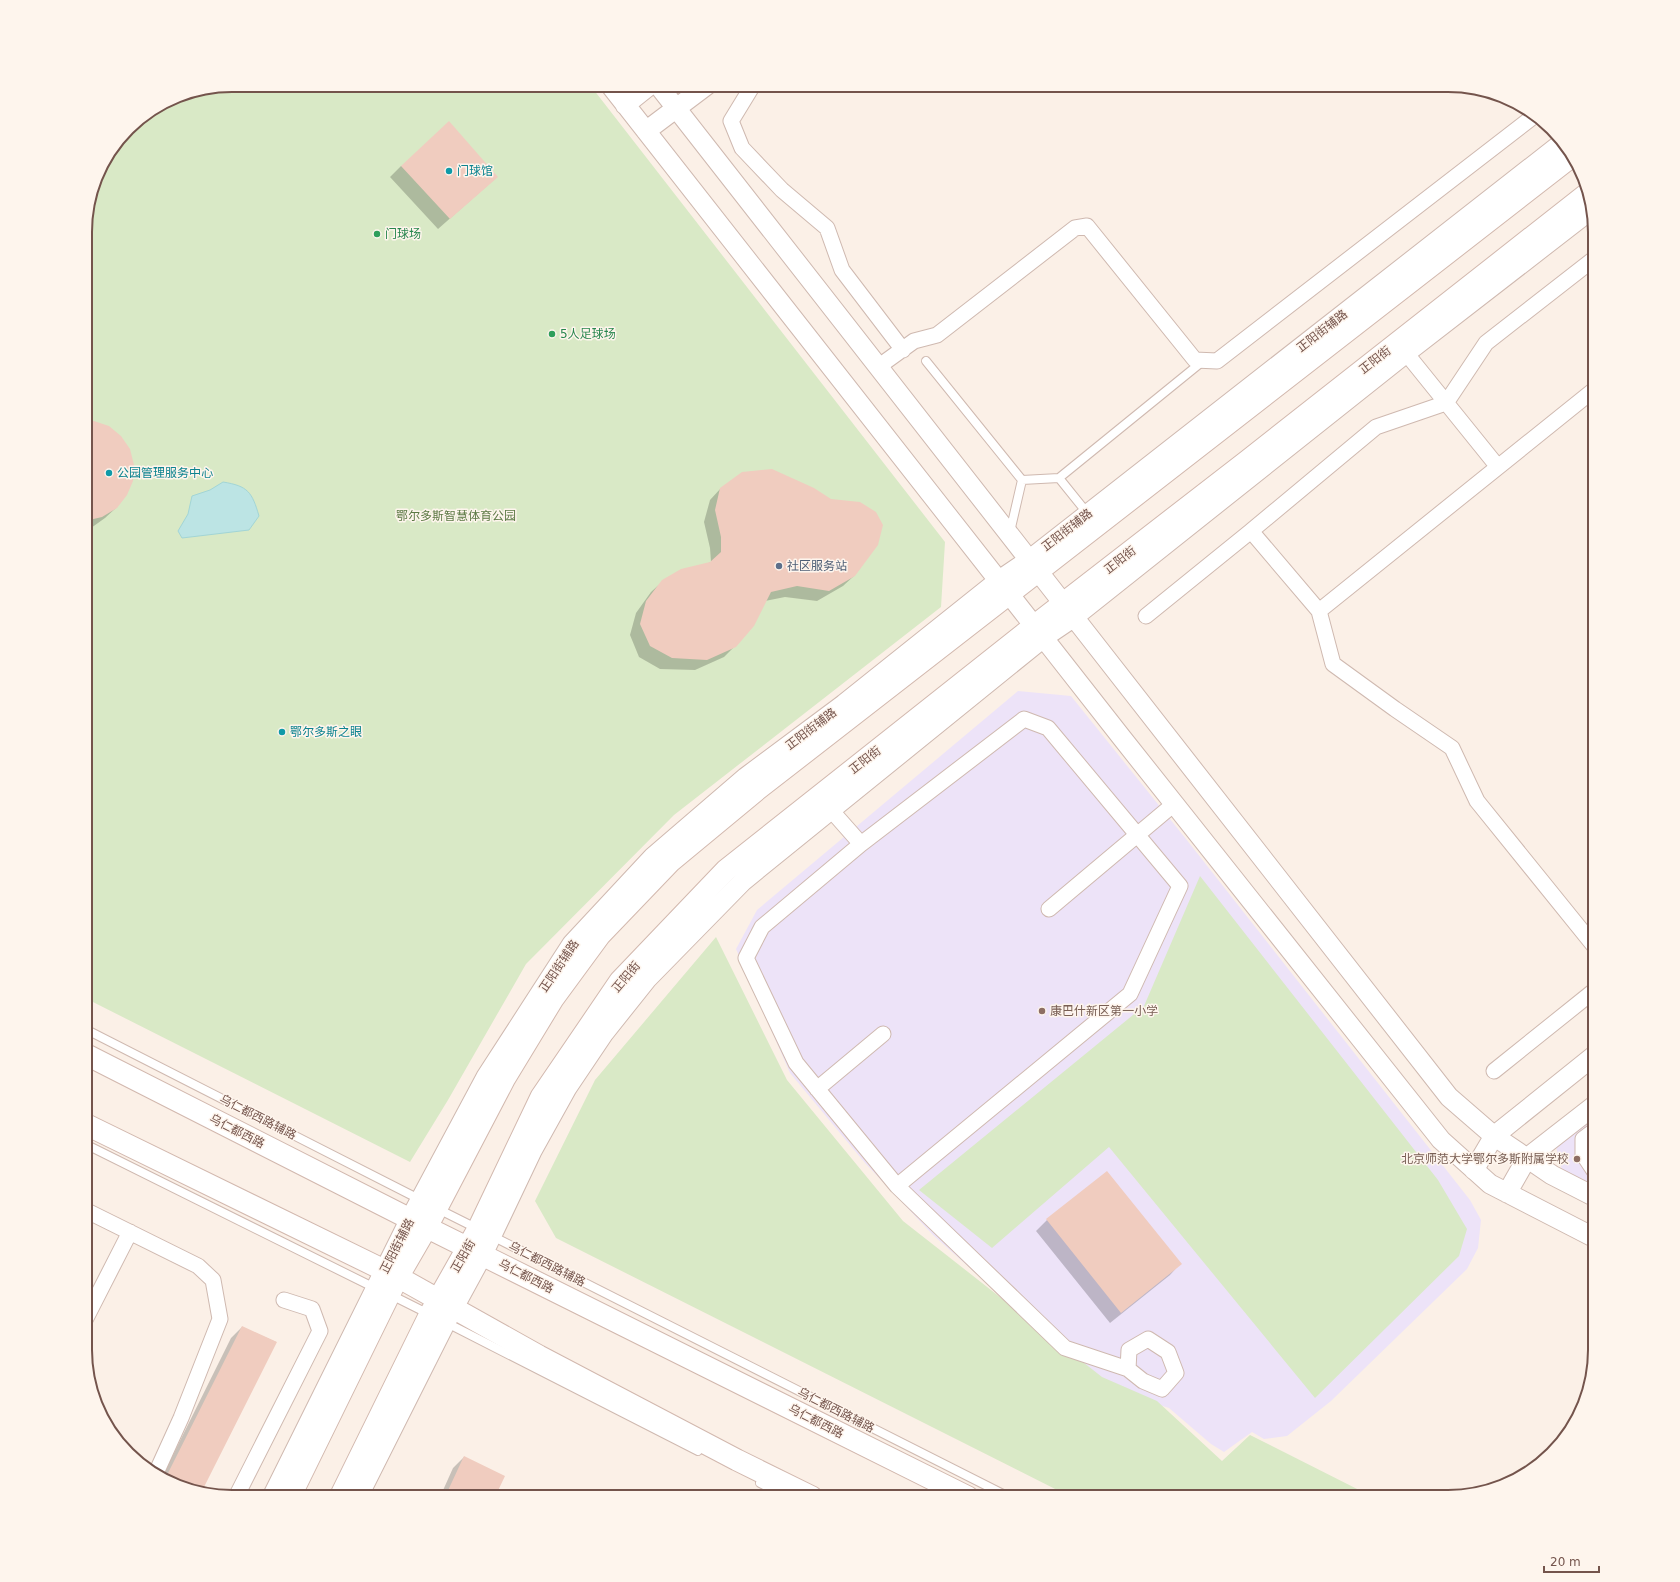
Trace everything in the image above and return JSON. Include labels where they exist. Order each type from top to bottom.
[{"type":"main road","points":[[293,1490],[386,1282],[429,1204],[552,999],[600,935],[670,862],[1003,588],[1034,566],[1567,159]]},
{"type":"main road","name":"正阳街","points":[[344,1490],[485,1232],[541,1097],[620,982],[726,870],[1038,632],[1069,611],[1583,197]]},
{"type":"main road","name":"乌仁都西路","points":[[92,1058],[419,1223],[954,1490]]},
{"type":"main road","points":[[92,1128],[442,1311],[798,1490]]},
{"type":"street","points":[[615,92],[1003,588],[1441,1140],[1490,1184],[1588,1234]]},
{"type":"street","points":[[625,105],[641,92]]},
{"type":"street","points":[[664,92],[1449,1097],[1494,1136],[1552,1175],[1588,1193]]},
{"type":"street","points":[[646,132],[698,92]]},
{"type":"street","points":[[749,92],[731,121],[742,148],[782,190],[827,228],[842,270],[902,350]]},
{"type":"street","points":[[878,367],[914,342],[937,335],[1075,228],[1086,226],[1195,360],[1217,362],[1530,119]]},
{"type":"street","name":"正阳街辅路","points":[[1034,566],[1088,514],[1558,146]]},
{"type":"street","points":[[1069,611],[1587,213]]},
{"type":"street","points":[[1146,616],[1376,427],[1446,403],[1486,343],[1588,263]]},
{"type":"street","points":[[1406,353],[1498,467]]},
{"type":"street","points":[[1319,611],[1588,395]]},
{"type":"street","points":[[1251,531],[1319,611],[1333,664],[1452,748],[1477,802],[1588,938]]},
{"type":"street","points":[[485,1232],[567,1088],[604,1033],[647,979],[743,881],[831,810],[1038,632]]},
{"type":"street","points":[[897,1186],[1130,994],[1180,886],[1048,728],[1024,718],[861,844],[762,927],[746,958],[796,1064],[897,1186],[1065,1348],[1128,1369]]},
{"type":"street","points":[[1049,909],[1137,833],[1174,804]]},
{"type":"street","points":[[831,810],[861,844]]},
{"type":"street","points":[[1494,1071],[1588,996]]},
{"type":"street","points":[[818,1089],[883,1034]]},
{"type":"street","points":[[1474,1170],[1494,1136],[1588,1061]]},
{"type":"street","points":[[1507,1193],[1527,1158],[1588,1110]]},
{"type":"street","points":[[1588,1136],[1584,1139],[1583,1154],[1588,1162]]},
{"type":"street","points":[[92,1213],[198,1266],[213,1280],[220,1319],[181,1418],[158,1469]]},
{"type":"street","points":[[92,1306],[130,1232]]},
{"type":"street","name":"正阳街辅路","points":[[276,1490],[386,1282]]},
{"type":"street","points":[[240,1490],[320,1331],[312,1309],[284,1300]]},
{"type":"street","points":[[361,1490],[442,1311]]},
{"type":"lane","points":[[926,361],[1022,480]]},
{"type":"lane","points":[[1022,480],[1059,478],[1204,361]]},
{"type":"lane","points":[[1059,478],[1088,514]]},
{"type":"lane","points":[[1009,534],[1022,480]]},
{"type":"lane","name":"乌仁都西路辅路","points":[[92,1033],[995,1490]]},
{"type":"lane","points":[[92,1147],[386,1282]]},
{"type":"lane","points":[[442,1311],[709,1457]]},
{"type":"lane","points":[[752,1479],[774,1490]]},
{"type":"shaded area","name":"康巴什新区第一小学","points":[[1018,691],[1071,696],[1186,839],[1470,1200],[1481,1220],[1478,1248],[1467,1269],[1331,1401],[1287,1436],[1264,1439],[1252,1432],[1224,1452],[1211,1444],[1169,1408],[1141,1399],[1083,1369],[933,1235],[865,1163],[790,1073],[736,949],[757,910]]},
{"type":"shaded area","name":"北京师范大学鄂尔多斯附属学校","points":[[1588,1122],[1588,1183],[1562,1170],[1556,1147]]},
{"type":"green space","name":"鄂尔多斯智慧体育公园","points":[[223,92],[595,92],[945,542],[941,607],[674,815],[526,964],[448,1100],[410,1162],[92,1002],[93,214],[97,196],[106,170],[127,140],[140,127],[170,106],[187,99],[205,95]]},
{"type":"green space","points":[[1200,876],[1438,1180],[1467,1229],[1459,1256],[1315,1398],[1109,1147],[992,1248],[919,1190],[1144,1006]]},
{"type":"green space","points":[[716,937],[787,1080],[903,1221],[1102,1377],[1157,1401],[1222,1461],[1250,1435],[1359,1490],[1057,1490],[556,1238],[535,1201],[595,1080]]},
{"type":"water","points":[[223,482],[244,488],[254,501],[259,516],[249,530],[182,538],[178,531],[188,514],[192,496],[210,490]]},
{"type":"building","name":"门球馆","points":[[449,121],[498,177],[450,219],[401,166]]},
{"type":"building","name":"公园管理服务中心","points":[[92,421],[109,426],[121,436],[130,449],[134,465],[133,481],[127,495],[117,508],[102,517],[92,519]]},
{"type":"building","name":"社区服务站","points":[[772,469],[814,488],[831,499],[860,502],[876,512],[883,525],[878,545],[855,576],[829,591],[797,586],[771,592],[754,626],[736,647],[707,660],[672,658],[650,646],[640,624],[646,601],[662,580],[681,569],[710,562],[721,552],[721,537],[715,510],[720,488],[742,472]]},
{"type":"building","points":[[1107,1171],[1182,1264],[1121,1313],[1046,1219]]},
{"type":"building","points":[[242,1326],[277,1342],[204,1487],[178,1479],[168,1474]]},
{"type":"building","points":[[464,1456],[505,1476],[498,1490],[448,1490]]},
{"type":"place","name":"门球馆","points":[[449,171]]},
{"type":"place","name":"门球场","points":[[377,234]]},
{"type":"place","name":"5人足球场","points":[[552,334]]},
{"type":"place","name":"公园管理服务中心","points":[[109,473]]},
{"type":"place","name":"社区服务站","points":[[779,566]]},
{"type":"place","name":"鄂尔多斯之眼","points":[[282,732]]},
{"type":"place","name":"康巴什新区第一小学","points":[[1042,1011]]},
{"type":"place","name":"北京师范大学鄂尔多斯附属学校","points":[[1577,1159]]}]
